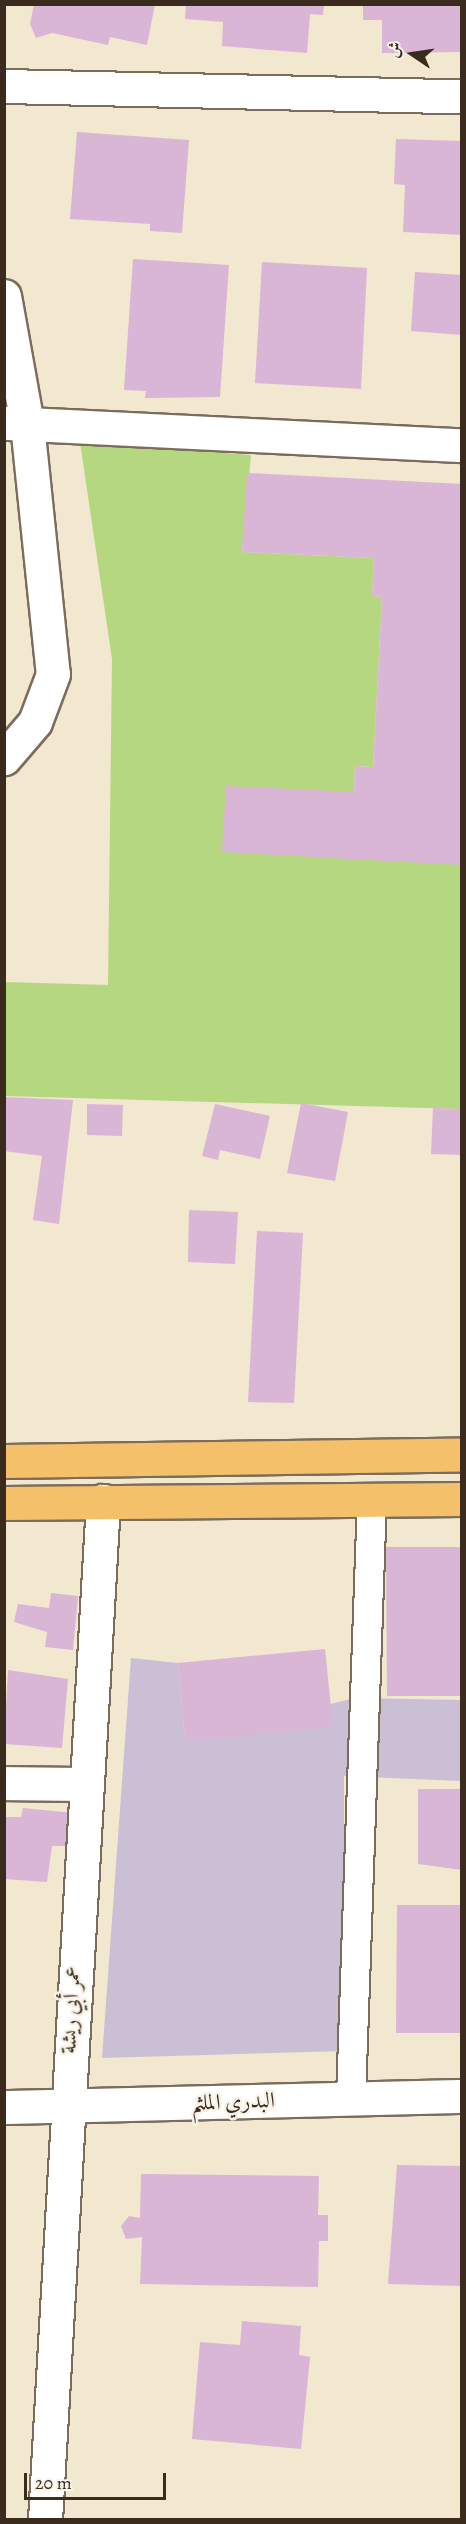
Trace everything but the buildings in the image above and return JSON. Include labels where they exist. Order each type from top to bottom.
[{"type":"main road","points":[[4,1461],[462,1455]]},
{"type":"main road","points":[[4,1503],[462,1498]]},
{"type":"street","points":[[4,86],[462,96]]},
{"type":"street","points":[[4,296],[16,424],[53,674],[35,722],[4,758]]},
{"type":"street","points":[[16,424],[462,445]]},
{"type":"street","name":"عمر أبي ريشة","points":[[45,2520],[84,1784],[103,1501]]},
{"type":"street","points":[[4,1784],[84,1784]]},
{"type":"street","name":"البدري الملثم","points":[[4,2107],[66,2108],[351,2097],[462,2096]]},
{"type":"lane","points":[[351,2097],[372,1499]]},
{"type":"shaded area","points":[[131,1658],[178,1663],[185,1740],[355,1698],[461,1700],[461,1781],[344,1776],[344,2051],[102,2058]]},
{"type":"green space","points":[[80,442],[251,455],[242,552],[374,558],[372,596],[382,597],[373,767],[355,766],[354,792],[461,865],[461,1109],[5,1096],[5,982],[108,985],[112,659]]}]
